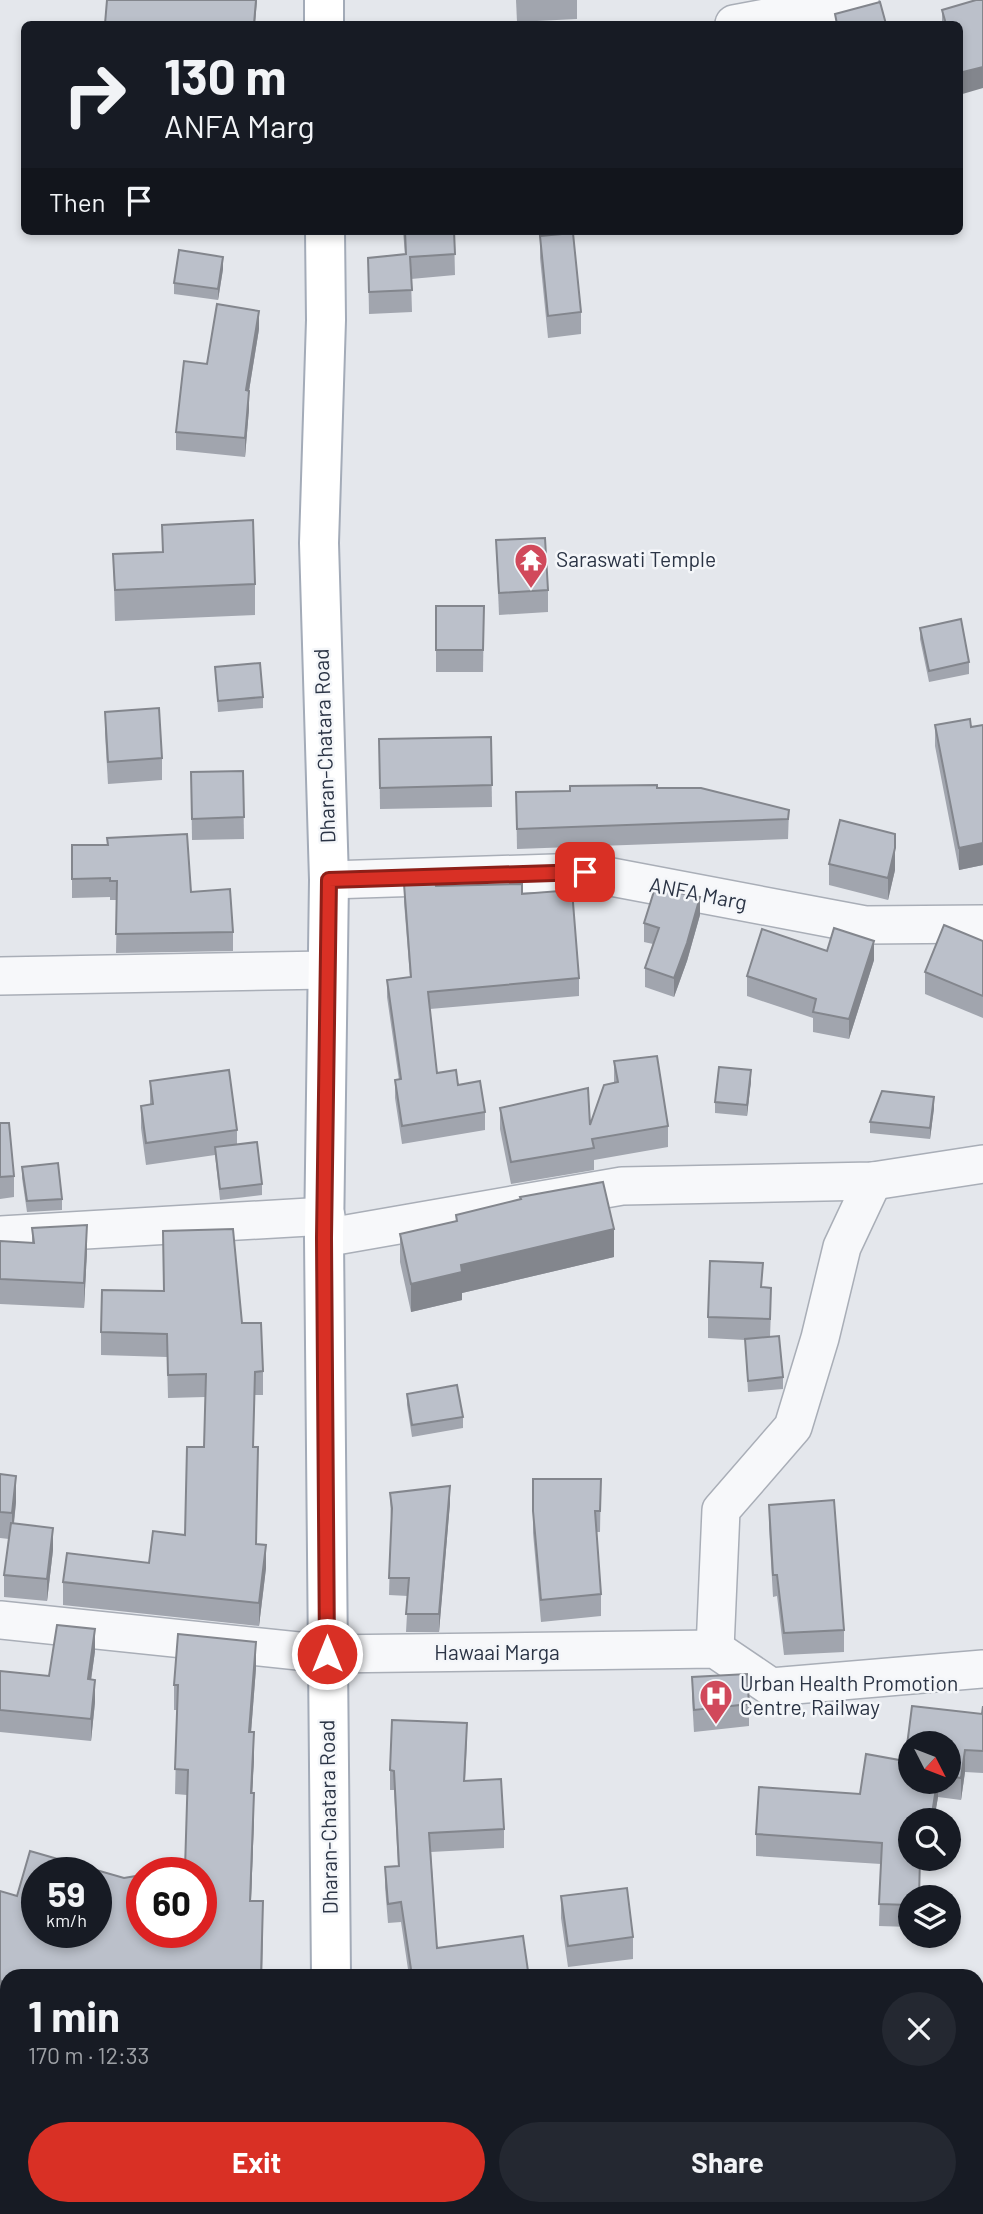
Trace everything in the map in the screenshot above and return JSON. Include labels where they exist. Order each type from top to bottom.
[{"type":"main road","points":[[324,0],[324,21]]},
{"type":"main road","name":"Dharan-Chatara Road","points":[[325,235],[326,320],[319,543],[329,880],[325,1227],[331,1969]]},
{"type":"street","points":[[750,21],[860,0]]},
{"type":"street","name":"ANFA Marg","points":[[329,880],[585,872],[865,925],[983,924]]},
{"type":"street","points":[[0,976],[327,970]]},
{"type":"street","points":[[0,1235],[325,1227],[622,1186],[873,1181],[983,1164]]},
{"type":"street","points":[[873,1181],[842,1247],[820,1338],[793,1427],[721,1510],[715,1649],[771,1687],[983,1669]]},
{"type":"street","name":"Hawaai Marga","points":[[0,1620],[327,1654],[715,1649]]},
{"type":"building","points":[[107,0],[256,0],[254,21],[105,21]]},
{"type":"building","points":[[983,0],[983,67],[963,72],[963,21],[945,21],[942,10]]},
{"type":"building","points":[[880,2],[885,21],[836,21],[835,14]]},
{"type":"building","points":[[405,235],[454,235],[455,254],[410,257],[412,290],[369,292],[368,258],[406,254]]},
{"type":"building","points":[[573,235],[581,312],[548,316],[540,236]]},
{"type":"building","points":[[179,250],[223,257],[218,289],[174,283]]},
{"type":"building","points":[[217,304],[259,311],[246,390],[249,391],[245,438],[176,432],[184,361],[207,364]]},
{"type":"building","points":[[253,520],[255,584],[115,590],[113,554],[163,552],[162,525]]},
{"type":"building","points":[[545,538],[548,590],[499,593],[496,540]]},
{"type":"building","points":[[436,606],[484,606],[483,650],[436,650]]},
{"type":"building","points":[[961,619],[969,662],[929,671],[920,628]]},
{"type":"building","points":[[260,663],[263,697],[218,701],[215,667]]},
{"type":"building","points":[[159,708],[162,758],[108,762],[105,712]]},
{"type":"building","points":[[970,719],[971,727],[983,725],[983,843],[959,848],[935,725]]},
{"type":"building","points":[[491,737],[492,785],[380,788],[379,739]]},
{"type":"building","points":[[243,771],[244,817],[192,819],[191,772]]},
{"type":"building","points":[[657,785],[657,788],[701,788],[789,810],[788,819],[517,829],[516,792],[570,791],[570,786]]},
{"type":"building","points":[[840,820],[895,834],[895,848],[888,878],[829,864]]},
{"type":"building","points":[[187,834],[191,892],[230,889],[233,932],[116,934],[117,881],[110,881],[110,878],[72,879],[72,845],[108,845],[107,838]]},
{"type":"building","points":[[435,882],[436,886],[522,884],[522,894],[572,890],[579,978],[428,992],[437,1073],[456,1070],[458,1085],[480,1081],[485,1112],[402,1126],[395,1080],[401,1079],[387,980],[411,977],[404,884]]},
{"type":"building","points":[[655,888],[700,897],[674,978],[645,968],[659,928],[644,923]]},
{"type":"building","points":[[944,925],[983,941],[983,996],[925,972]]},
{"type":"building","points":[[834,928],[874,941],[849,1019],[813,1012],[816,999],[747,976],[762,929],[827,951]]},
{"type":"building","points":[[657,1056],[668,1126],[592,1139],[594,1148],[511,1162],[500,1108],[588,1088],[590,1125],[604,1085],[618,1082],[614,1061]]},
{"type":"building","points":[[719,1067],[751,1070],[747,1105],[715,1102]]},
{"type":"building","points":[[229,1070],[237,1130],[146,1143],[141,1106],[153,1104],[150,1081]]},
{"type":"building","points":[[882,1091],[934,1097],[930,1128],[870,1122]]},
{"type":"building","points":[[0,1123],[9,1123],[14,1176],[0,1177]]},
{"type":"building","points":[[257,1142],[262,1184],[220,1189],[215,1147]]},
{"type":"building","points":[[58,1163],[62,1199],[27,1201],[22,1167]]},
{"type":"building","points":[[603,1182],[614,1229],[461,1265],[462,1272],[411,1284],[400,1234],[457,1221],[456,1215],[521,1199],[520,1197]]},
{"type":"building","points":[[87,1225],[84,1283],[0,1279],[0,1241],[34,1243],[32,1228]]},
{"type":"building","points":[[233,1229],[242,1323],[261,1323],[263,1371],[255,1372],[253,1447],[258,1447],[256,1544],[266,1545],[259,1603],[63,1582],[67,1553],[149,1563],[153,1531],[185,1535],[187,1447],[204,1447],[206,1374],[168,1375],[167,1334],[101,1332],[102,1290],[164,1291],[163,1231]]},
{"type":"building","points":[[710,1261],[763,1263],[761,1287],[771,1288],[770,1319],[708,1317]]},
{"type":"building","points":[[779,1336],[783,1377],[748,1381],[745,1339]]},
{"type":"building","points":[[457,1385],[463,1417],[412,1425],[407,1394]]},
{"type":"building","points":[[0,1474],[16,1476],[12,1513],[0,1512]]},
{"type":"building","points":[[533,1479],[601,1479],[600,1511],[595,1511],[601,1594],[541,1600],[533,1511]]},
{"type":"building","points":[[450,1486],[439,1614],[406,1614],[409,1578],[389,1578],[392,1508],[390,1493]]},
{"type":"building","points":[[834,1500],[844,1630],[784,1633],[777,1575],[773,1575],[769,1505]]},
{"type":"building","points":[[11,1523],[53,1528],[47,1579],[4,1575]]},
{"type":"building","points":[[57,1625],[95,1629],[88,1679],[95,1680],[91,1719],[0,1710],[0,1671],[49,1676]]},
{"type":"building","points":[[178,1634],[256,1642],[249,1732],[254,1732],[250,1901],[263,1901],[261,1969],[0,1969],[0,1891],[17,1896],[21,1882],[21,1948],[112,1948],[112,1875],[126,1878],[126,1948],[217,1948],[217,1857],[185,1857],[188,1770],[175,1769],[178,1685],[174,1685]]},
{"type":"building","points":[[747,1674],[749,1704],[694,1710],[692,1677]]},
{"type":"building","points":[[912,1706],[982,1714],[983,1706],[983,1751],[965,1750],[961,1778],[961,1731],[909,1731]]},
{"type":"building","points":[[392,1720],[467,1723],[464,1781],[501,1779],[504,1829],[429,1833],[437,1948],[523,1936],[528,1969],[411,1969],[401,1902],[388,1904],[385,1867],[399,1866],[394,1771],[390,1770]]},
{"type":"building","points":[[866,1754],[898,1760],[898,1794],[935,1794],[933,1808],[898,1808],[898,1871],[920,1871],[919,1885],[898,1885],[898,1905],[879,1904],[882,1843],[756,1834],[759,1787],[860,1794]]},
{"type":"building","points":[[30,1851],[51,1857],[28,1857]]},
{"type":"building","points":[[627,1888],[633,1937],[568,1946],[561,1896]]},
{"type":"place","name":"Saraswati Temple","points":[[531,590]]},
{"type":"place","name":"Urban Health Promotion Centre, Railway","points":[[716,1726]]},
{"type":"route","points":[[327,1654],[324,1238],[329,880],[585,872]]}]
